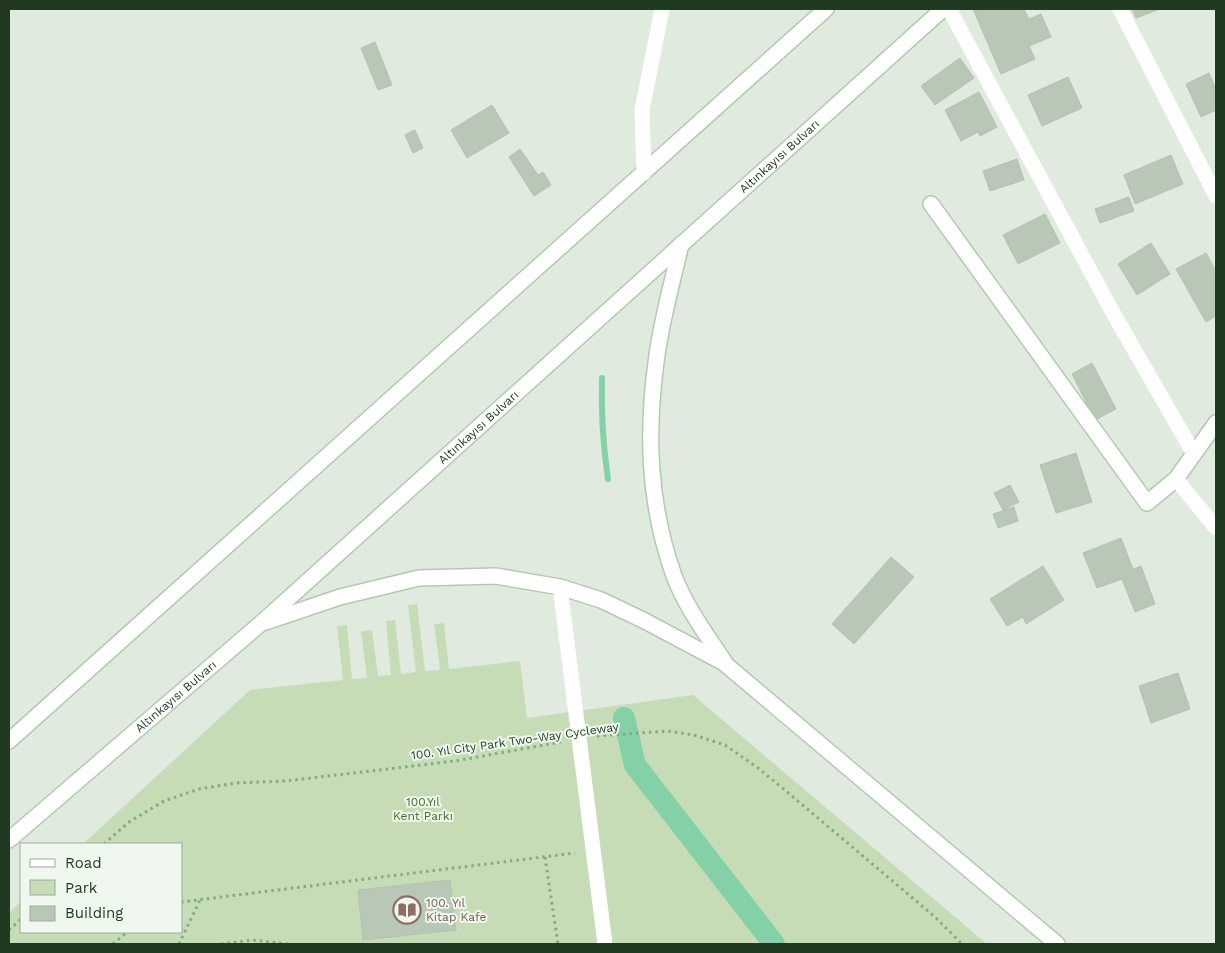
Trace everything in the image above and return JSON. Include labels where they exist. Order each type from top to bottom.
[{"type":"street","points":[[644,173],[642,110],[662,9]]},
{"type":"street","points":[[9,741],[826,9]]},
{"type":"street","name":"Altınkayısı Bulvarı","points":[[9,840],[259,625],[944,9]]},
{"type":"street","points":[[949,9],[1112,310],[1194,454]]},
{"type":"street","points":[[1120,9],[1216,196]]},
{"type":"street","points":[[931,204],[1147,503],[1176,479],[1216,423]]},
{"type":"street","points":[[681,244],[657,353],[650,414],[650,466],[658,519],[675,577],[691,610],[724,663]]},
{"type":"street","points":[[1176,479],[1216,528]]},
{"type":"street","points":[[259,625],[340,597],[419,578],[496,576],[560,587],[601,600],[724,663],[1057,944]]},
{"type":"street","points":[[560,587],[605,944]]},
{"type":"path","name":"100. Yıl City Park Two-Way Cycleway","points":[[105,843],[129,822],[164,802],[199,789],[236,783],[286,781],[455,761],[595,736],[668,731],[694,735],[725,745],[758,768],[935,917],[962,944]]},
{"type":"path","points":[[182,902],[594,851]]},
{"type":"path","points":[[545,857],[558,944]]},
{"type":"path","points":[[179,944],[200,899]]},
{"type":"path","points":[[9,930],[20,920]]},
{"type":"path","points":[[113,944],[126,933]]},
{"type":"path","points":[[221,944],[252,940],[289,944]]},
{"type":"green space","name":"100.Yıl Kent Parkı","points":[[417,604],[425,671],[440,670],[434,624],[444,623],[449,669],[520,661],[527,718],[693,695],[987,944],[9,944],[9,913],[20,902],[20,933],[182,933],[182,843],[84,843],[250,690],[343,680],[337,626],[347,625],[352,679],[367,678],[361,631],[372,630],[378,676],[391,675],[386,621],[395,620],[401,674],[416,672],[408,605]]},
{"type":"building","points":[[973,9],[1024,9],[1029,19],[1041,14],[1051,37],[1029,46],[1035,59],[1001,74]]},
{"type":"building","points":[[1132,9],[1160,9],[1136,18]]},
{"type":"building","points":[[375,42],[392,85],[378,90],[361,48]]},
{"type":"building","points":[[960,58],[974,78],[935,105],[921,86]]},
{"type":"building","points":[[1209,73],[1216,89],[1216,110],[1201,117],[1186,84]]},
{"type":"building","points":[[1068,77],[1082,108],[1042,126],[1028,95]]},
{"type":"building","points":[[979,92],[997,127],[980,136],[978,132],[961,141],[945,110]]},
{"type":"building","points":[[492,105],[509,133],[467,158],[451,130]]},
{"type":"building","points":[[415,130],[423,148],[413,153],[405,135]]},
{"type":"building","points":[[520,149],[538,175],[543,172],[551,185],[534,196],[509,157]]},
{"type":"building","points":[[1171,155],[1183,184],[1135,204],[1124,175]]},
{"type":"building","points":[[1017,159],[1024,180],[990,191],[983,171]]},
{"type":"building","points":[[1129,197],[1134,211],[1100,223],[1095,209]]},
{"type":"building","points":[[1045,214],[1060,243],[1018,264],[1003,235]]},
{"type":"building","points":[[1151,243],[1170,274],[1137,295],[1118,264]]},
{"type":"building","points":[[1206,253],[1216,271],[1216,316],[1206,322],[1176,269]]},
{"type":"building","points":[[1092,363],[1116,409],[1095,420],[1072,374]]},
{"type":"building","points":[[1076,453],[1092,502],[1056,513],[1040,465]]},
{"type":"building","points":[[1010,485],[1019,502],[1003,510],[994,493]]},
{"type":"building","points":[[1014,507],[1018,521],[998,528],[993,514]]},
{"type":"building","points":[[1121,538],[1133,569],[1141,566],[1155,604],[1135,612],[1122,579],[1097,588],[1083,553]]},
{"type":"building","points":[[891,557],[914,577],[854,644],[832,624]]},
{"type":"building","points":[[1043,566],[1064,600],[1026,624],[1023,617],[1007,626],[990,599]]},
{"type":"building","points":[[1178,673],[1190,709],[1151,723],[1139,686]]},
{"type":"building","name":"100. Yıl Kitap Kafe","points":[[450,880],[456,930],[363,940],[358,890]]},
{"type":"waterway","points":[[602,378],[603,428],[608,479]]},
{"type":"waterway","points":[[624,718],[635,765],[774,944]]},
{"type":"place","name":"100. Yıl Kitap Kafe","points":[[407,910]]}]
